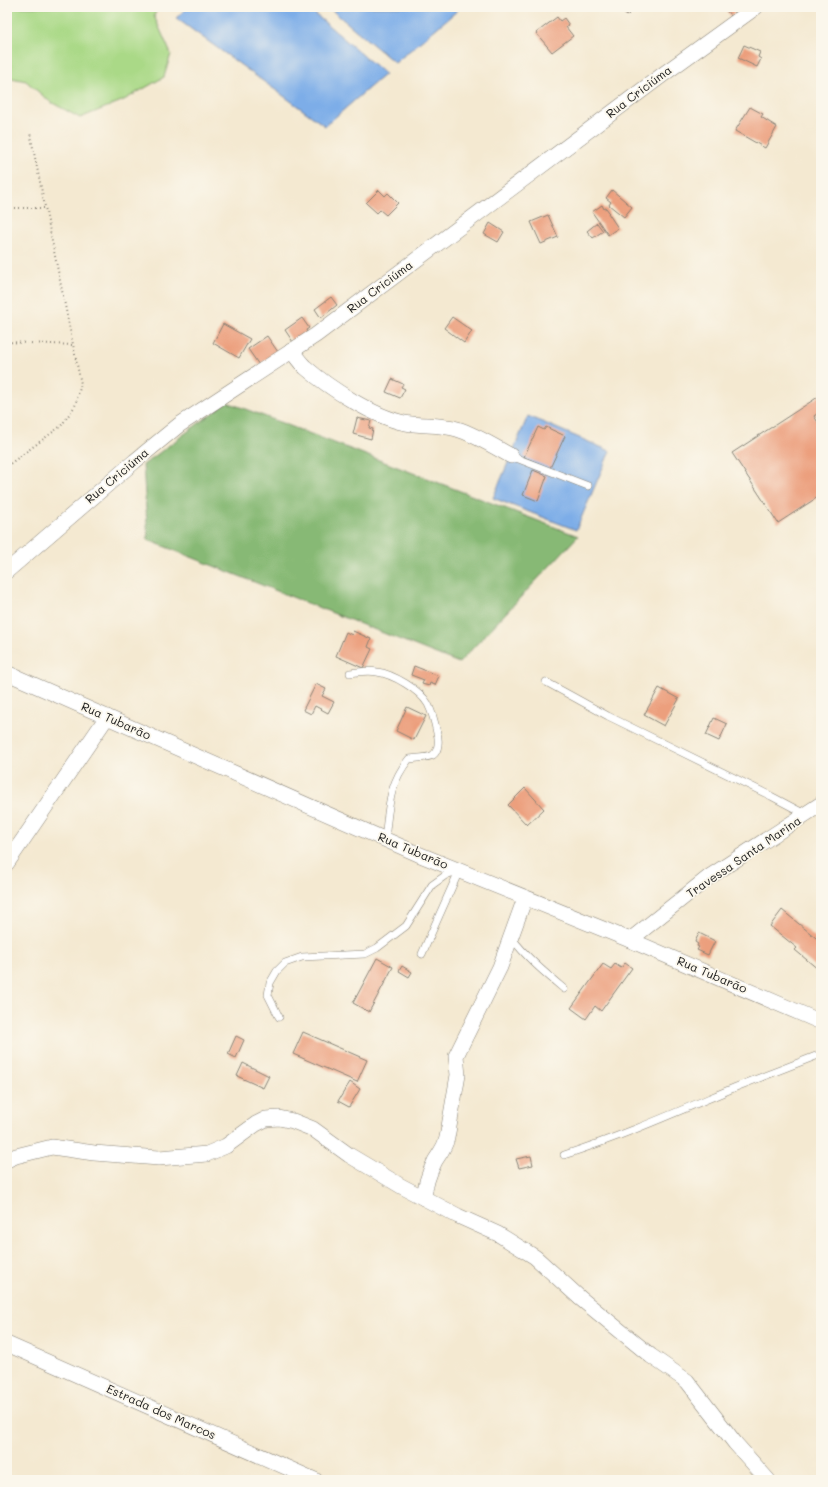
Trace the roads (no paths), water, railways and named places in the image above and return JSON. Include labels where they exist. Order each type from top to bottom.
[{"type":"street","name":"Rua Criciúma","points":[[7,571],[179,425],[316,335],[665,72],[756,7]]},
{"type":"street","points":[[291,351],[304,366],[320,379],[344,395],[386,417],[405,423],[442,426],[457,429],[470,434],[511,456]]},
{"type":"street","name":"Rua Tubarão","points":[[7,673],[384,839],[630,940],[821,1022]]},
{"type":"street","points":[[7,863],[107,718]]},
{"type":"street","name":"Travessa Santa Marina","points":[[630,940],[709,877],[821,804]]},
{"type":"street","points":[[424,1198],[428,1177],[436,1160],[444,1148],[447,1138],[458,1075],[456,1056],[500,967],[525,898]]},
{"type":"street","points":[[7,1160],[16,1156],[52,1147],[94,1153],[159,1158],[207,1154],[226,1146],[256,1124],[266,1119],[279,1118],[293,1121],[313,1129],[368,1167],[424,1198],[498,1234],[535,1257],[580,1298],[650,1356],[687,1381],[735,1443],[768,1480]]},
{"type":"street","name":"Estrada dos Marcos","points":[[7,1344],[315,1480]]},
{"type":"lane","points":[[511,456],[588,486]]},
{"type":"lane","points":[[350,673],[363,671],[378,672],[392,677],[417,691],[427,703],[439,737],[437,750],[433,756],[409,759],[397,777],[392,789],[384,839]]},
{"type":"lane","points":[[546,682],[608,716],[806,814]]},
{"type":"lane","points":[[422,954],[459,871]]},
{"type":"lane","points":[[280,1017],[268,995],[270,983],[277,971],[285,963],[302,957],[365,954],[377,948],[406,926],[432,885],[446,875],[459,871]]},
{"type":"lane","points":[[511,937],[520,950],[564,989]]},
{"type":"lane","points":[[564,1155],[662,1119],[821,1054]]},
{"type":"water","points":[[188,7],[307,7],[385,74],[325,126],[176,18]]},
{"type":"water","points":[[328,7],[454,7],[458,10],[395,63]]},
{"type":"water","points":[[528,416],[610,451],[576,530],[493,498]]}]
